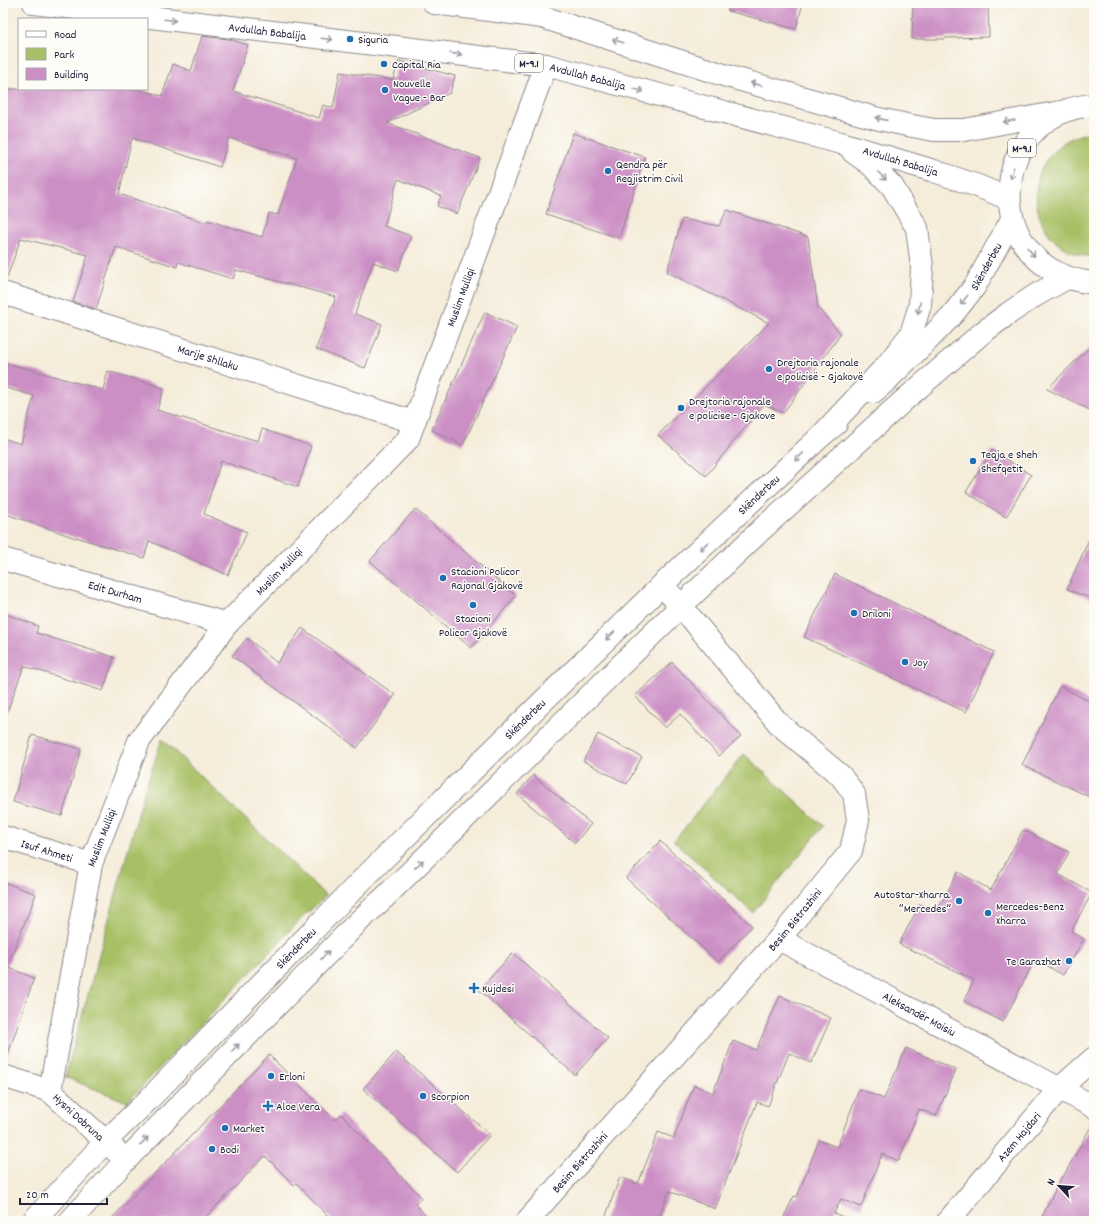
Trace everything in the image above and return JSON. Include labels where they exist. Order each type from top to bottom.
[{"type":"main road","name":"Avdullah Babalija","points":[[34,3],[546,65],[841,143],[934,171],[978,186],[1011,209]]},
{"type":"main road","name":"M-9.1","points":[[434,3],[542,17],[730,77],[879,119],[934,130],[964,130],[1061,112],[1082,106],[1094,105]]},
{"type":"main road","name":"Muslim Mulliqi","points":[[50,1091],[91,864],[139,741],[228,624],[408,439],[546,65]]},
{"type":"main road","name":"M-9.1","points":[[1061,112],[1043,124],[1028,139],[1017,157],[1010,178],[1011,209],[1020,238],[1033,255],[1049,268],[1067,278],[1081,282],[1094,283]]},
{"type":"main road","points":[[820,436],[887,365],[912,334],[920,305],[922,267],[917,228],[892,186],[870,164],[841,143]]},
{"type":"main road","name":"Skënderbeu","points":[[33,1221],[106,1141],[148,1100],[363,879],[490,753],[662,586],[820,436],[885,382],[931,337],[953,314],[974,286],[1011,209]]},
{"type":"main road","points":[[70,1221],[126,1160],[353,927],[681,606],[761,530],[961,350],[1008,313],[1067,278]]},
{"type":"main road","name":"Marije Shllaku","points":[[3,293],[414,422]]},
{"type":"main road","name":"Edit Durham","points":[[3,559],[228,624]]},
{"type":"main road","name":"Besim Bistrazhini","points":[[527,1221],[779,939],[851,851],[858,820],[854,794],[841,776],[780,725],[681,606],[662,586]]},
{"type":"main road","name":"Isuf Ahmeti","points":[[3,837],[91,864]]},
{"type":"main road","name":"Aleksandër Moisiu","points":[[779,939],[1094,1107]]},
{"type":"main road","name":"Azem Hajdari","points":[[948,1221],[1060,1088],[1094,1058]]},
{"type":"main road","name":"Hysni Dobruna","points":[[3,1076],[50,1091],[126,1160]]},
{"type":"green space","points":[[1094,132],[1094,257],[1069,251],[1051,237],[1040,218],[1036,196],[1040,174],[1050,155],[1068,140]]},
{"type":"green space","points":[[162,739],[326,896],[304,916],[127,1102],[65,1077],[144,793]]},
{"type":"green space","points":[[744,754],[823,826],[753,913],[674,841]]},
{"type":"building","points":[[729,3],[803,3],[796,29],[728,11]]},
{"type":"building","points":[[913,3],[988,3],[989,37],[912,39]]},
{"type":"building","points":[[202,36],[229,39],[248,45],[233,91],[319,118],[323,105],[333,108],[340,72],[393,80],[399,61],[455,76],[450,93],[387,123],[480,158],[457,214],[437,206],[441,196],[398,179],[384,226],[411,236],[398,271],[373,262],[355,314],[382,324],[365,368],[316,349],[336,297],[236,270],[233,279],[178,262],[177,267],[116,247],[96,309],[73,302],[88,255],[21,238],[6,280],[3,279],[3,89],[141,90],[162,96],[173,64],[191,71]],"holes":[[[132,138],[220,167],[229,138],[297,158],[278,215],[269,213],[262,237],[207,220],[207,223],[119,194]]]},
{"type":"building","points":[[573,133],[645,157],[619,238],[546,214]]},
{"type":"building","name":"Drejtoria rajonale e policisë - Gjakovë","points":[[727,210],[808,237],[818,308],[841,334],[783,413],[764,404],[706,476],[658,435],[769,323],[667,272],[682,219],[719,226]]},
{"type":"building","points":[[485,312],[517,327],[463,445],[432,430]]},
{"type":"building","points":[[1094,343],[1094,412],[1047,389]]},
{"type":"building","points":[[3,362],[103,390],[108,371],[164,388],[157,410],[258,441],[262,429],[311,446],[298,487],[221,461],[204,514],[247,532],[228,575],[149,541],[144,558],[76,538],[3,513],[3,438],[21,444],[34,396],[3,387]]},
{"type":"building","points":[[992,450],[1031,475],[1006,517],[966,492]]},
{"type":"building","name":"Stacioni Policor Rajonal Gjakovë","points":[[415,509],[516,596],[471,648],[370,561]]},
{"type":"building","points":[[1094,528],[1094,600],[1067,589]]},
{"type":"building","points":[[835,574],[994,652],[966,712],[804,637]]},
{"type":"building","points":[[3,613],[38,626],[36,633],[114,657],[103,691],[24,666],[6,715],[3,714]]},
{"type":"building","points":[[302,628],[395,695],[357,748],[232,656],[247,638],[277,663]]},
{"type":"building","points":[[672,662],[741,736],[719,756],[680,714],[665,728],[635,696]]},
{"type":"building","points":[[1060,686],[1094,704],[1094,799],[1022,765]]},
{"type":"building","points":[[598,734],[642,757],[627,784],[583,761]]},
{"type":"building","points":[[32,735],[81,749],[62,816],[13,802]]},
{"type":"building","points":[[533,775],[591,824],[575,843],[517,794]]},
{"type":"building","points":[[1023,830],[1069,852],[1058,874],[1092,893],[1071,931],[1084,939],[1063,975],[1035,959],[1003,1022],[964,1001],[974,980],[899,944],[920,904],[936,913],[958,872],[991,890]]},
{"type":"building","points":[[660,841],[752,926],[718,962],[626,878]]},
{"type":"building","points":[[3,882],[36,894],[7,967],[34,978],[7,1057],[3,1056]]},
{"type":"building","points":[[513,953],[608,1038],[575,1075],[479,990]]},
{"type":"building","points":[[780,996],[831,1018],[811,1063],[789,1053],[768,1106],[757,1102],[715,1209],[669,1191],[658,1221],[604,1221],[620,1177],[638,1184],[658,1132],[674,1138],[694,1085],[713,1093],[733,1041],[756,1050]]},
{"type":"building","points":[[906,1048],[956,1070],[936,1116],[919,1109],[899,1161],[882,1154],[861,1207],[841,1199],[834,1213],[852,1221],[782,1221],[794,1196],[797,1197],[819,1140],[837,1147],[859,1089],[884,1099]]},
{"type":"building","points":[[396,1052],[490,1135],[457,1172],[363,1089]]},
{"type":"building","points":[[269,1055],[335,1120],[341,1114],[422,1198],[415,1204],[431,1221],[333,1221],[296,1183],[294,1185],[265,1156],[202,1221],[109,1221]]},
{"type":"building","points":[[1094,1121],[1094,1221],[1040,1221],[1062,1176],[1063,1177]]},
{"type":"place","name":"Siguria","points":[[350,39]]},
{"type":"place","name":"Capital Ria","points":[[384,64]]},
{"type":"place","name":"Nouvelle Vague - Bar","points":[[385,90]]},
{"type":"place","name":"Qendra për Regjistrim Civil","points":[[608,171]]},
{"type":"place","name":"Drejtoria rajonale e policisë - Gjakovë","points":[[769,369]]},
{"type":"place","name":"Drejtoria rajonale e policise - Gjakove","points":[[681,408]]},
{"type":"place","name":"Teqja e Sheh Shefqetit","points":[[973,461]]},
{"type":"place","name":"Stacioni Policor Rajonal Gjakovë","points":[[443,578]]},
{"type":"place","name":"Stacioni Policor Gjakovë","points":[[473,605]]},
{"type":"place","name":"Driloni","points":[[854,613]]},
{"type":"place","name":"Joy","points":[[905,662]]},
{"type":"place","name":"AutoStar-Xharra. “Mercedes”","points":[[959,901]]},
{"type":"place","name":"Mercedes-Benz Xharra","points":[[988,913]]},
{"type":"place","name":"Te Garazhat","points":[[1069,961]]},
{"type":"place","name":"Kujdesi","points":[[474,988]]},
{"type":"place","name":"Erloni","points":[[271,1076]]},
{"type":"place","name":"Scorpion","points":[[423,1096]]},
{"type":"place","name":"Aloe Vera","points":[[268,1106]]},
{"type":"place","name":"Market","points":[[225,1128]]},
{"type":"place","name":"Bodi","points":[[212,1149]]}]
